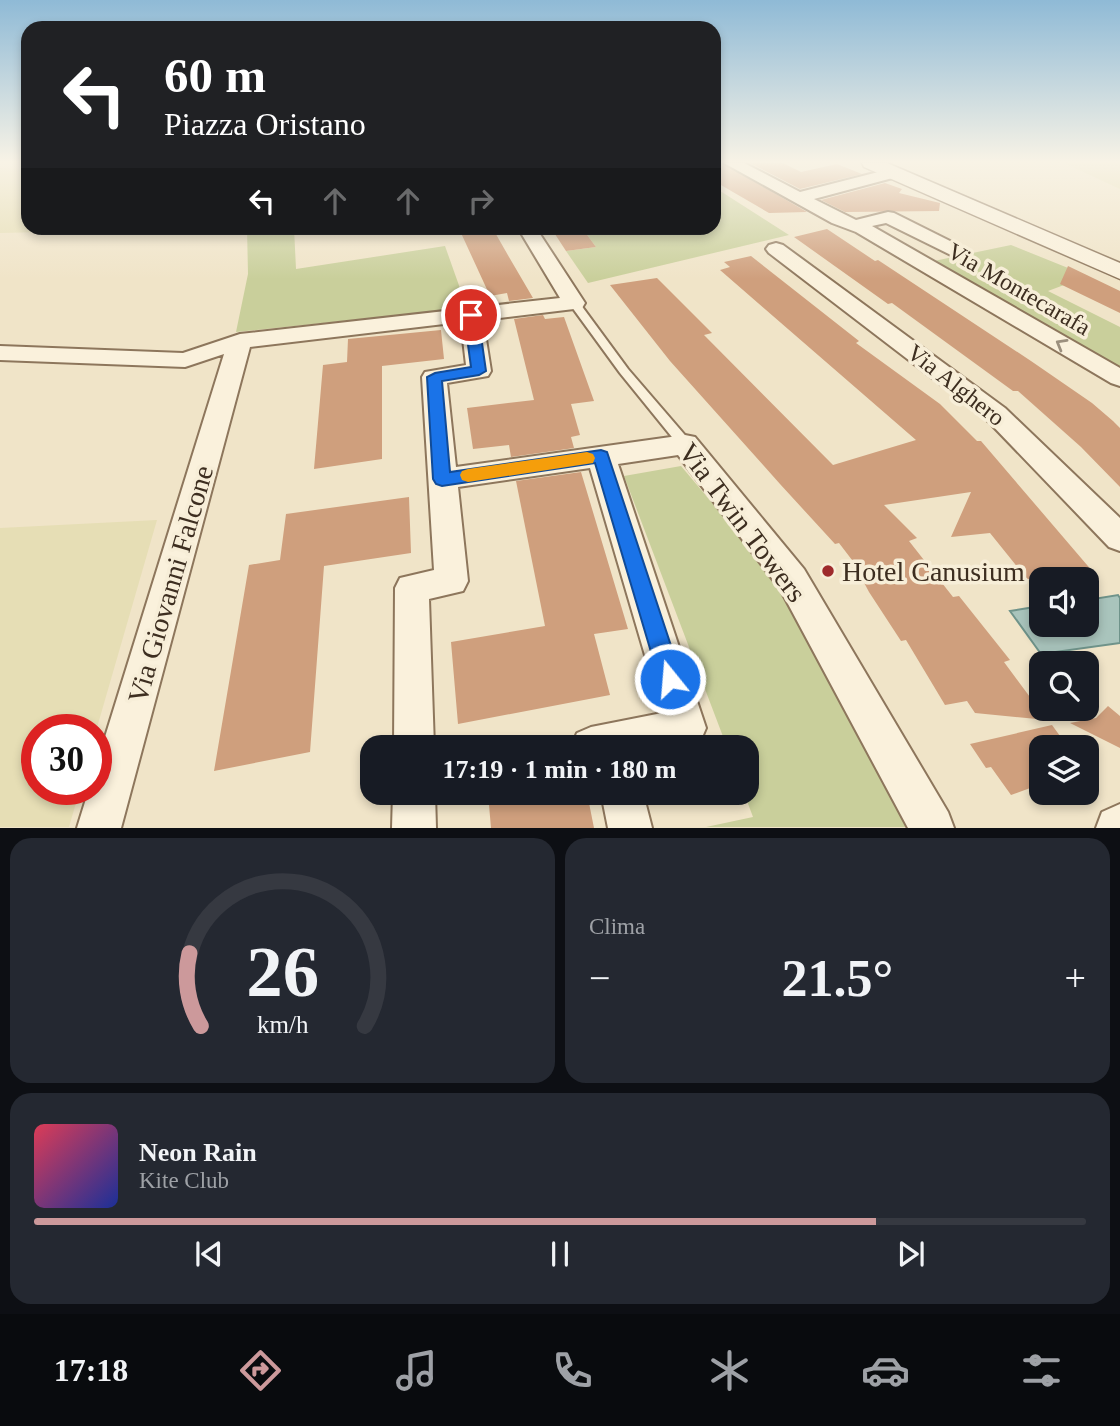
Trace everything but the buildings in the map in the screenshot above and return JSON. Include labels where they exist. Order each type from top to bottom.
[{"type":"street","name":"Via Montecarafa","points":[[806,202],[838,219],[856,225],[1120,378]]},
{"type":"street","points":[[959,202],[1120,272]]},
{"type":"street","name":"Via Montecarafa","points":[[856,225],[888,217],[957,252]]},
{"type":"street","points":[[0,353],[185,360],[240,341],[574,303],[531,235]]},
{"type":"street","name":"Via Alghero","points":[[776,249],[996,414],[1120,538]]},
{"type":"street","points":[[414,735],[412,588],[451,581],[435,377],[479,371],[471,315]]},
{"type":"street","name":"Via Giovanni Falcone","points":[[99,828],[240,341]]},
{"type":"street","points":[[442,479],[685,444]]},
{"type":"street","name":"Via Twin Towers","points":[[685,444],[792,579],[932,828]]},
{"type":"street","points":[[601,456],[686,728],[654,735]]},
{"type":"street","points":[[414,805],[414,828]]},
{"type":"street","points":[[625,805],[630,828]]},
{"type":"lane","name":"Via Twin Towers","points":[[574,303],[624,371],[685,444]]},
{"type":"shaded area","points":[[0,202],[21,202],[21,233],[0,233]]},
{"type":"shaded area","points":[[157,520],[101,714],[21,714],[21,805],[75,805],[69,827],[0,827],[0,528]]},
{"type":"green space","points":[[721,202],[737,202],[789,235],[588,283],[566,251],[596,247],[587,235],[721,235]]},
{"type":"green space","points":[[247,235],[294,235],[296,269],[445,246],[467,308],[236,332],[248,274]]},
{"type":"green space","points":[[1011,245],[1088,276],[1048,291],[1120,327],[1120,368],[934,261]]},
{"type":"green space","points":[[681,466],[773,575],[907,827],[706,827],[753,817],[748,805],[759,805],[759,735],[722,735],[624,476]]},
{"type":"water","points":[[1118,595],[1120,598],[1120,643],[1063,651],[1039,651],[1010,611],[1029,608],[1029,637],[1099,637],[1099,598]]},
{"type":"slow traffic","points":[[468,475],[587,458]]},
{"type":"place","name":"Hotel Canusium","points":[[828,571]]},
{"type":"route","points":[[471,315],[479,371],[435,377],[442,479],[601,456],[670,679]]}]
